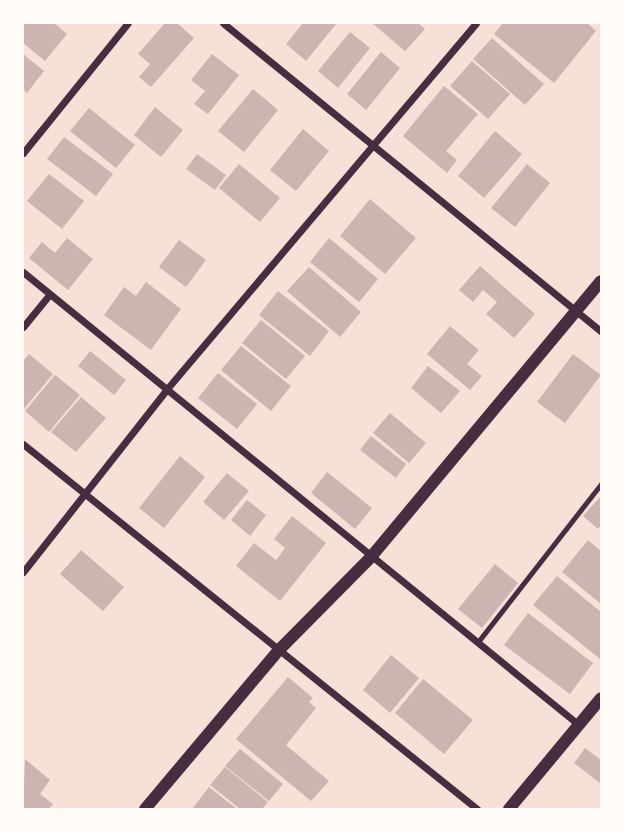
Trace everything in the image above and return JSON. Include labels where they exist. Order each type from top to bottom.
[{"type":"main road","points":[[145,809],[278,651],[371,557],[601,281]]},
{"type":"main road","points":[[509,809],[601,698]]},
{"type":"street","points":[[23,153],[128,23]]},
{"type":"street","points":[[223,23],[370,147],[601,331]]},
{"type":"street","points":[[23,572],[166,390],[476,23]]},
{"type":"street","points":[[23,272],[579,725]]},
{"type":"street","points":[[23,327],[49,295]]},
{"type":"street","points":[[23,444],[477,809]]},
{"type":"lane","points":[[477,643],[601,484]]},
{"type":"building","points":[[23,23],[54,23],[67,34],[45,61],[23,43]]},
{"type":"building","points":[[165,23],[177,23],[194,38],[151,87],[139,77],[150,64],[138,54]]},
{"type":"building","points":[[303,23],[337,23],[306,61],[286,44]]},
{"type":"building","points":[[372,23],[418,23],[425,29],[405,51]]},
{"type":"building","points":[[503,23],[587,23],[596,31],[554,83],[494,34]]},
{"type":"building","points":[[350,32],[370,48],[338,88],[318,71]]},
{"type":"building","points":[[492,38],[544,84],[525,105],[473,59]]},
{"type":"building","points":[[381,52],[400,68],[366,110],[347,94]]},
{"type":"building","points":[[23,54],[44,71],[27,93],[23,89]]},
{"type":"building","points":[[212,54],[239,75],[208,114],[194,104],[205,91],[191,80]]},
{"type":"building","points":[[472,61],[510,94],[488,119],[450,86]]},
{"type":"building","points":[[444,86],[478,114],[446,151],[457,160],[447,173],[403,136]]},
{"type":"building","points":[[253,89],[278,110],[244,152],[218,131]]},
{"type":"building","points":[[155,107],[183,130],[161,157],[134,135]]},
{"type":"building","points":[[89,108],[135,145],[116,168],[70,131]]},
{"type":"building","points":[[303,129],[329,151],[296,191],[270,170]]},
{"type":"building","points":[[495,131],[522,154],[484,198],[458,176]]},
{"type":"building","points":[[64,137],[113,174],[96,196],[47,159]]},
{"type":"building","points":[[197,154],[226,175],[215,190],[186,169]]},
{"type":"building","points":[[239,164],[280,198],[260,222],[219,188]]},
{"type":"building","points":[[527,164],[550,183],[515,227],[491,208]]},
{"type":"building","points":[[49,174],[84,201],[62,229],[27,201]]},
{"type":"building","points":[[370,199],[416,238],[385,274],[340,236]]},
{"type":"building","points":[[67,238],[93,259],[68,290],[29,258],[42,242],[55,253]]},
{"type":"building","points":[[329,238],[378,279],[359,302],[310,262]]},
{"type":"building","points":[[179,240],[206,260],[186,287],[159,267]]},
{"type":"building","points":[[480,266],[535,314],[514,338],[486,314],[497,302],[483,290],[473,302],[459,290]]},
{"type":"building","points":[[309,267],[361,312],[340,337],[287,291]]},
{"type":"building","points":[[146,282],[181,309],[151,350],[104,315],[124,287],[136,296]]},
{"type":"building","points":[[278,291],[329,331],[310,356],[259,315]]},
{"type":"building","points":[[261,320],[305,356],[286,379],[242,343]]},
{"type":"building","points":[[450,326],[479,350],[467,364],[482,376],[470,390],[427,354]]},
{"type":"building","points":[[241,346],[291,386],[271,411],[221,370]]},
{"type":"building","points":[[90,351],[126,380],[114,395],[78,366]]},
{"type":"building","points":[[29,354],[53,374],[23,410],[23,361]]},
{"type":"building","points":[[573,354],[601,375],[565,423],[537,402]]},
{"type":"building","points":[[428,366],[460,391],[441,413],[411,388]]},
{"type":"building","points":[[218,373],[257,404],[237,429],[198,398]]},
{"type":"building","points":[[55,375],[80,395],[49,432],[25,411]]},
{"type":"building","points":[[81,397],[106,418],[76,452],[51,432]]},
{"type":"building","points":[[390,413],[426,443],[409,463],[373,433]]},
{"type":"building","points":[[371,436],[406,464],[396,478],[360,450]]},
{"type":"building","points":[[180,456],[205,477],[164,528],[139,508]]},
{"type":"building","points":[[327,472],[372,508],[355,529],[311,493]]},
{"type":"building","points":[[227,473],[249,491],[224,520],[203,502]]},
{"type":"building","points":[[601,496],[601,525],[598,529],[583,516]]},
{"type":"building","points":[[247,500],[266,515],[250,536],[231,520]]},
{"type":"building","points":[[292,516],[326,543],[280,601],[236,566],[254,543],[276,560],[285,548],[274,539]]},
{"type":"building","points":[[588,540],[601,551],[601,604],[562,572]]},
{"type":"building","points":[[81,550],[124,587],[103,611],[60,574]]},
{"type":"building","points":[[495,564],[518,583],[482,628],[458,609]]},
{"type":"building","points":[[557,576],[601,612],[600,659],[533,605]]},
{"type":"building","points":[[528,613],[593,663],[570,694],[504,645]]},
{"type":"building","points":[[391,655],[419,678],[390,713],[363,690]]},
{"type":"building","points":[[288,677],[313,698],[309,702],[316,708],[286,745],[329,781],[311,801],[236,739]]},
{"type":"building","points":[[423,679],[473,720],[444,754],[395,713]]},
{"type":"building","points":[[585,748],[601,760],[601,784],[574,763]]},
{"type":"building","points":[[240,749],[283,784],[269,801],[225,766]]},
{"type":"building","points":[[25,759],[50,780],[40,794],[53,804],[49,809],[23,809]]},
{"type":"building","points":[[225,767],[268,802],[262,809],[240,809],[210,785]]},
{"type":"building","points":[[209,787],[237,809],[192,809]]}]
